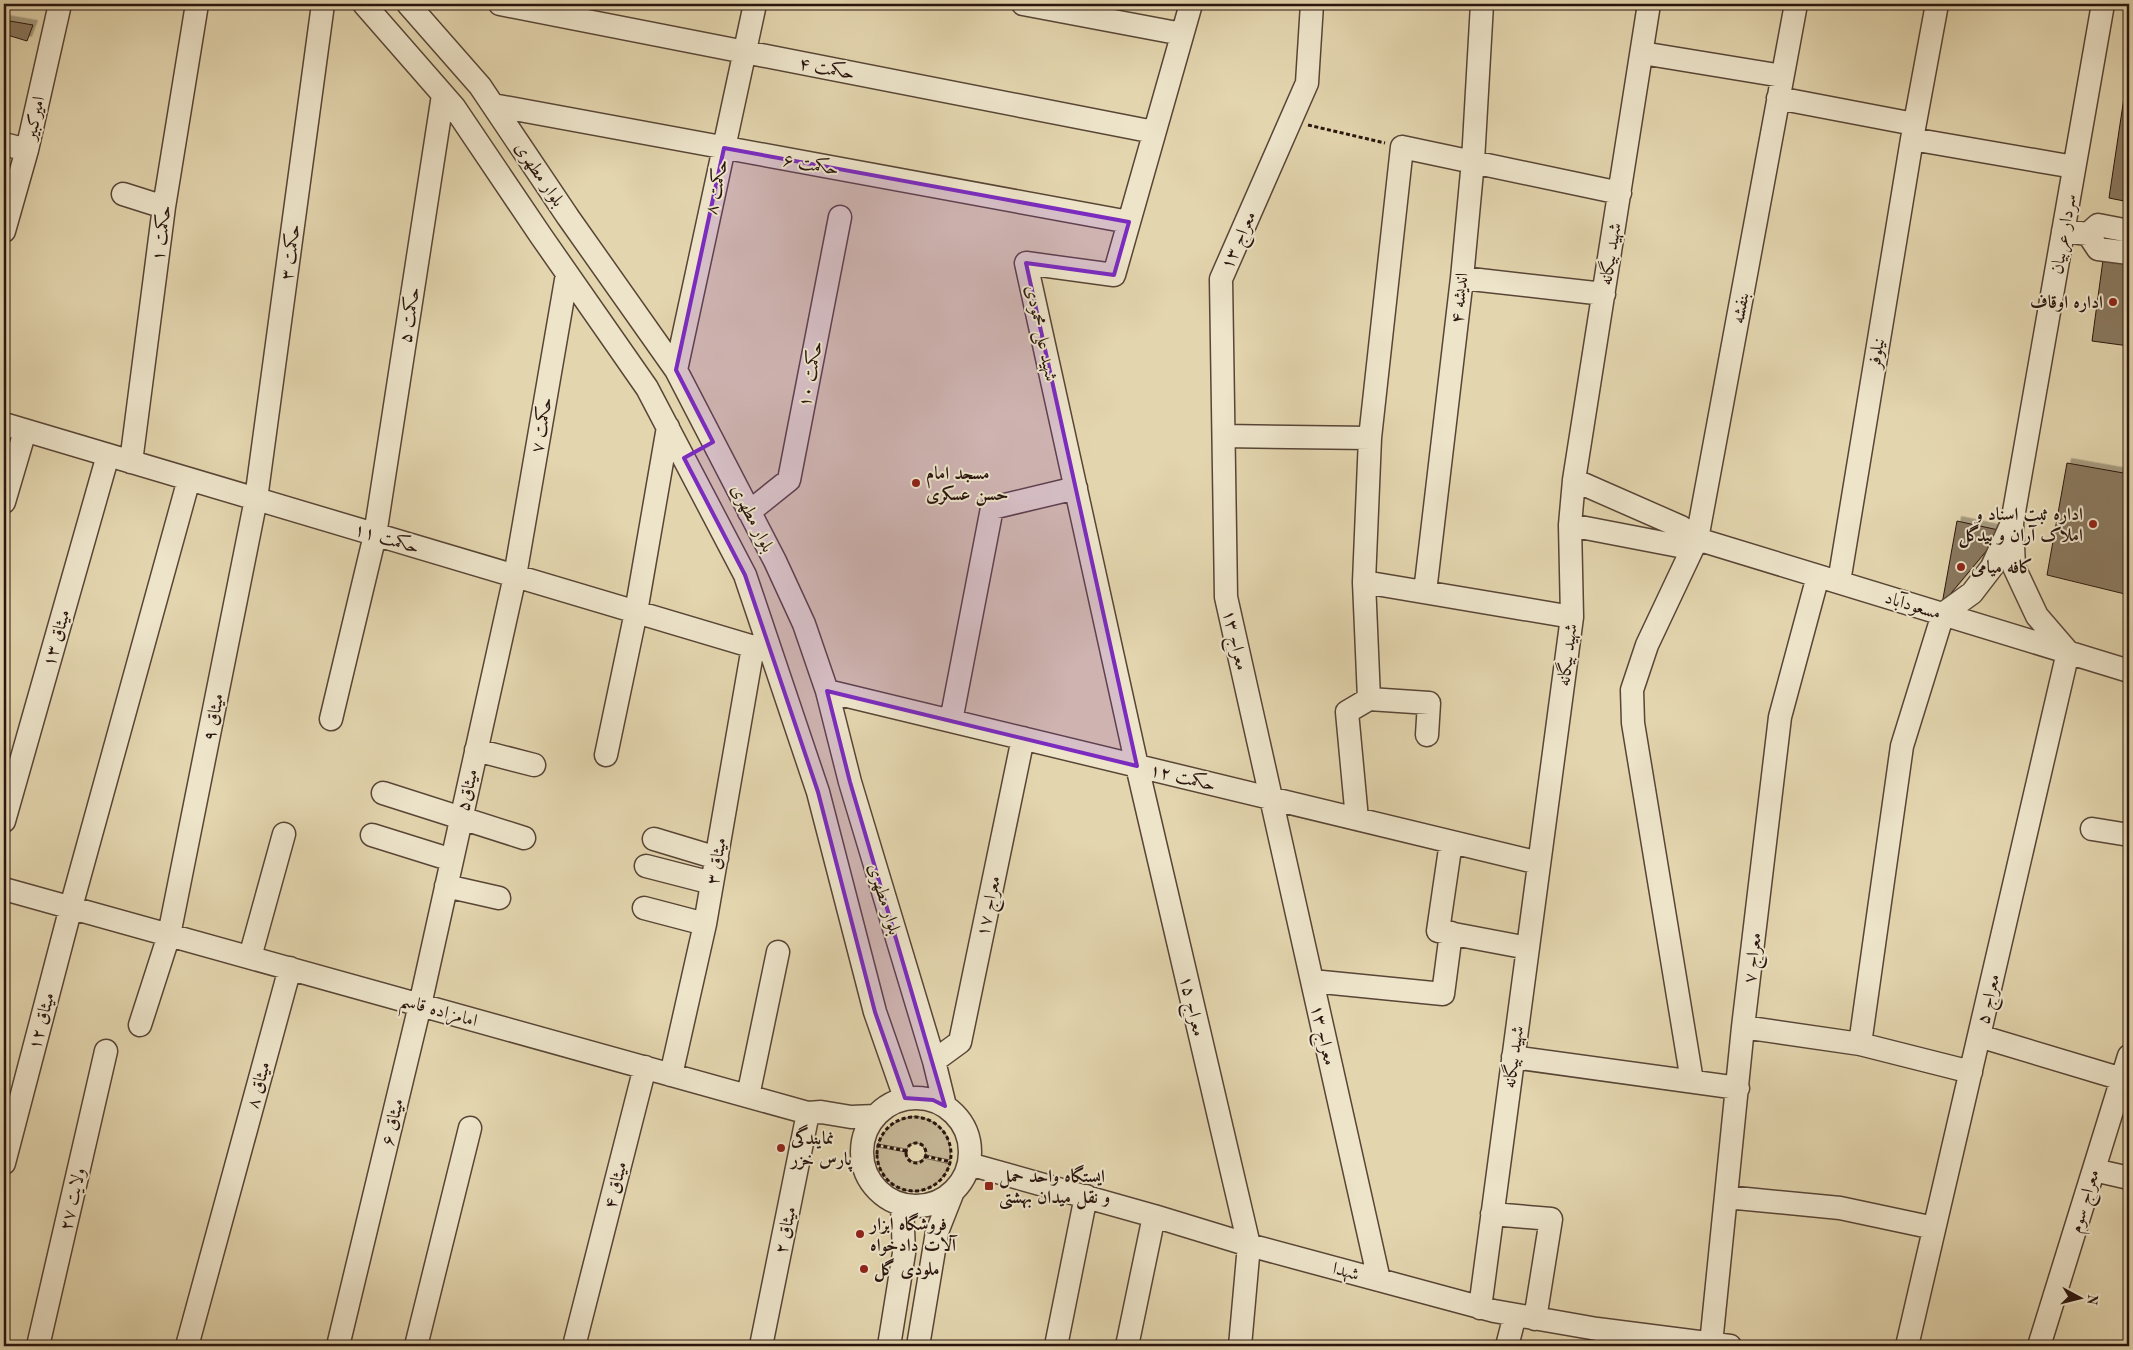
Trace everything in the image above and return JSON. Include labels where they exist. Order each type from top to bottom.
[{"type":"street","name":"امیرکبیر","points":[[4,231],[27,150],[60,4]]},
{"type":"street","name":"حکمت ۱","points":[[131,462],[164,207],[197,4]]},
{"type":"street","name":"حکمت ۳","points":[[256,499],[323,4]]},
{"type":"street","name":"بلوار مطهری","points":[[364,4],[454,107],[647,388],[745,575],[762,649],[818,792],[875,1012],[905,1098]]},
{"type":"street","name":"بلوار مطهری","points":[[408,4],[480,86],[568,217],[676,370],[804,624],[827,691],[850,782],[934,1061],[945,1106]]},
{"type":"street","name":"حکمت ۴","points":[[500,4],[1154,132]]},
{"type":"street","name":"حکمت ۸","points":[[676,370],[755,4]]},
{"type":"street","points":[[1023,4],[1182,34]]},
{"type":"street","name":"شهید علی محمودی","points":[[1137,766],[1026,263],[1114,276],[1191,4]]},
{"type":"street","name":"معراج ۱۳","points":[[1312,4],[1307,83],[1221,279],[1226,597],[1378,1280]]},
{"type":"street","name":"اندیشه ۴","points":[[1425,592],[1462,278],[1473,161],[1482,4]]},
{"type":"street","name":"شهید بیگانه","points":[[1480,1308],[1572,617],[1570,524],[1574,480],[1649,4]]},
{"type":"street","name":"بنفشه","points":[[1692,1081],[1633,723],[1632,690],[1647,645],[1697,540],[1796,4]]},
{"type":"street","name":"نیلوفر","points":[[1828,579],[1937,4]]},
{"type":"street","name":"سردار عربیان","points":[[2012,523],[2103,4]]},
{"type":"street","points":[[1642,53],[1782,76]]},
{"type":"street","name":"حکمت ۵","points":[[331,719],[375,535],[443,95]]},
{"type":"street","points":[[1778,98],[2074,167]]},
{"type":"street","name":"حکمت ۶","points":[[493,105],[1129,222]]},
{"type":"street","points":[[4,144],[27,150]]},
{"type":"street","points":[[1369,699],[1364,582],[1370,438],[1402,147],[1620,193]]},
{"type":"street","points":[[124,194],[164,207]]},
{"type":"street","name":"حکمت ۱۰","points":[[749,512],[789,480],[840,217]]},
{"type":"street","points":[[2063,231],[2088,234],[2098,226],[2129,230]]},
{"type":"street","points":[[2088,234],[2098,249],[2129,253]]},
{"type":"street","name":"حکمت ۷","points":[[515,576],[567,274]]},
{"type":"street","points":[[1462,278],[1604,294]]},
{"type":"street","points":[[606,755],[636,612],[668,427]]},
{"type":"street","points":[[4,502],[14,428]]},
{"type":"street","name":"حکمت ۱۱","points":[[14,428],[762,649]]},
{"type":"street","points":[[1224,436],[1370,438]]},
{"type":"street","points":[[684,458],[713,442]]},
{"type":"street","name":"میثاق ۱۳","points":[[4,821],[108,455]]},
{"type":"street","name":"میثاق ۱۲","points":[[4,1163],[71,908],[190,479]]},
{"type":"street","name":"مسعودآباد","points":[[1574,480],[1682,526],[1697,540],[2129,671]]},
{"type":"street","points":[[952,721],[992,508],[1076,488]]},
{"type":"street","name":"میثاق ۹","points":[[140,1025],[169,935],[256,499]]},
{"type":"street","points":[[1860,1044],[1902,746],[1943,614],[1972,593],[1992,566],[2012,523]]},
{"type":"street","points":[[2012,523],[2014,567],[2037,616],[2068,652]]},
{"type":"street","name":"مسعودآباد","points":[[1570,524],[1678,546],[1697,540]]},
{"type":"street","name":"میثاق۵","points":[[420,1005],[515,576]]},
{"type":"street","name":"معراج ۷","points":[[1720,1345],[1726,1197],[1743,1028],[1780,717],[1828,579]]},
{"type":"street","points":[[1364,582],[1572,617]]},
{"type":"street","name":"میثاق ۳","points":[[671,1075],[705,924],[717,858],[762,649]]},
{"type":"street","name":"معراج ۵","points":[[1907,1346],[2068,652]]},
{"type":"street","name":"حکمت ۱۲","points":[[827,691],[1539,863]]},
{"type":"street","points":[[1357,819],[1347,712],[1369,699],[1429,704],[1427,735]]},
{"type":"street","name":"معراج ۱۷","points":[[934,1061],[960,1042],[1023,738]]},
{"type":"street","points":[[476,750],[534,765]]},
{"type":"street","name":"معراج ۱۵","points":[[1137,766],[1249,1246],[1240,1346]]},
{"type":"street","points":[[383,793],[524,838]]},
{"type":"street","points":[[2092,828],[2129,836]]},
{"type":"street","points":[[250,957],[284,834]]},
{"type":"street","points":[[372,835],[452,860]]},
{"type":"street","points":[[654,839],[717,858]]},
{"type":"street","points":[[1451,842],[1438,931],[1528,948]]},
{"type":"street","points":[[646,866],[712,883]]},
{"type":"street","points":[[446,886],[499,898]]},
{"type":"street","name":"امامزاده قاسم","points":[[4,889],[808,1113],[821,1112],[851,1116],[876,1116]]},
{"type":"street","points":[[644,908],[705,924]]},
{"type":"street","points":[[1312,981],[1443,994],[1451,933]]},
{"type":"street","points":[[748,1096],[778,952]]},
{"type":"street","name":"میثاق ۸","points":[[187,1346],[290,968]]},
{"type":"street","name":"میثاق ۶","points":[[338,1346],[420,1005]]},
{"type":"street","points":[[1743,1028],[1860,1044],[1970,1072]]},
{"type":"street","points":[[1979,1036],[2122,1079]]},
{"type":"street","name":"ولایت ۲۷","points":[[38,1346],[106,1051]]},
{"type":"street","name":"معراج سوم","points":[[2039,1346],[2129,1056]]},
{"type":"street","points":[[1513,1057],[1738,1088]]},
{"type":"street","name":"میثاق ۴","points":[[574,1346],[645,1067]]},
{"type":"street","points":[[918,1346],[937,1232],[952,1194],[963,1180],[960,1163],[971,1150],[968,1136],[962,1123],[945,1106],[933,1100],[919,1098],[905,1098],[889,1105],[876,1116],[866,1130],[870,1147],[863,1167],[871,1184],[885,1198],[902,1206],[919,1207],[928,1205],[936,1203],[952,1194]]},
{"type":"street","points":[[808,1113],[820,1123],[848,1133],[870,1147]]},
{"type":"street","name":"میثاق ۲","points":[[761,1346],[808,1113]]},
{"type":"street","points":[[416,1346],[470,1128]]},
{"type":"street","name":"شهدا","points":[[960,1163],[1086,1196],[1249,1246],[1480,1308],[1597,1329],[1720,1345]]},
{"type":"street","points":[[2094,1170],[2129,1178]]},
{"type":"street","points":[[1056,1346],[1086,1196]]},
{"type":"street","points":[[1726,1197],[1840,1208],[1934,1228]]},
{"type":"street","points":[[890,1346],[904,1253],[902,1206]]},
{"type":"street","points":[[1492,1214],[1552,1219],[1525,1317],[1508,1346]]},
{"type":"street","points":[[1127,1346],[1154,1216]]},
{"type":"path","points":[[1291,120],[1402,147]]},
{"type":"path","points":[[870,1147],[891,1124],[903,1118],[916,1116],[928,1119],[939,1126],[947,1136],[951,1149],[960,1163]]},
{"type":"path","points":[[918,1143],[925,1149],[925,1156],[919,1162],[913,1162],[908,1158],[906,1151],[908,1146],[918,1143]]},
{"type":"path","points":[[870,1147],[877,1157],[882,1174],[895,1186],[906,1191],[923,1190],[939,1182],[946,1173],[960,1163]]},
{"type":"path","points":[[870,1147],[906,1151]]},
{"type":"path","points":[[925,1156],[960,1163]]},
{"type":"highlighted area","points":[[724,148],[1129,222],[1114,275],[1026,263],[1137,766],[827,691],[850,782],[945,1106],[933,1100],[905,1098],[875,1012],[818,792],[745,575],[684,458],[713,442],[676,370]]},
{"type":"shaded area","points":[[916,1116],[932,1122],[943,1130],[949,1143],[950,1160],[926,1155],[923,1146],[918,1143],[912,1144],[907,1149],[878,1144],[885,1132],[893,1124]]},
{"type":"shaded area","points":[[877,1147],[906,1152],[911,1160],[916,1162],[924,1158],[950,1164],[942,1178],[931,1187],[918,1191],[906,1190],[894,1185],[885,1176],[879,1163]]},
{"type":"building","points":[[4,20],[33,25],[27,41],[4,34]]},
{"type":"building","points":[[2129,64],[2129,202],[2109,198]]},
{"type":"building","name":"اداره اوقاف","points":[[2103,260],[2129,264],[2129,346],[2092,341]]},
{"type":"building","name":"اداره ثبت اسناد و املاک آران و بیدگل","points":[[2067,463],[2129,474],[2129,595],[2047,575]]},
{"type":"building","name":"کافه میامی","points":[[1957,521],[2003,531],[1942,604]]},
{"type":"place","name":"اداره اوقاف","points":[[2113,302]]},
{"type":"place","name":"مسجد امام حسن عسکری","points":[[916,483]]},
{"type":"place","name":"اداره ثبت اسناد و املاک آران و بیدگل","points":[[2093,524]]},
{"type":"place","name":"کافه میامی","points":[[1961,567]]},
{"type":"place","name":"نمایندگی پارس خزر","points":[[781,1148]]},
{"type":"place","name":"ایستگاه واحد حمل و نقل میدان بهشتی","points":[[989,1186]]},
{"type":"place","name":"فروشگاه ابزار آلات دادخواه","points":[[860,1234]]},
{"type":"place","name":"ملودی گل","points":[[864,1269]]}]
